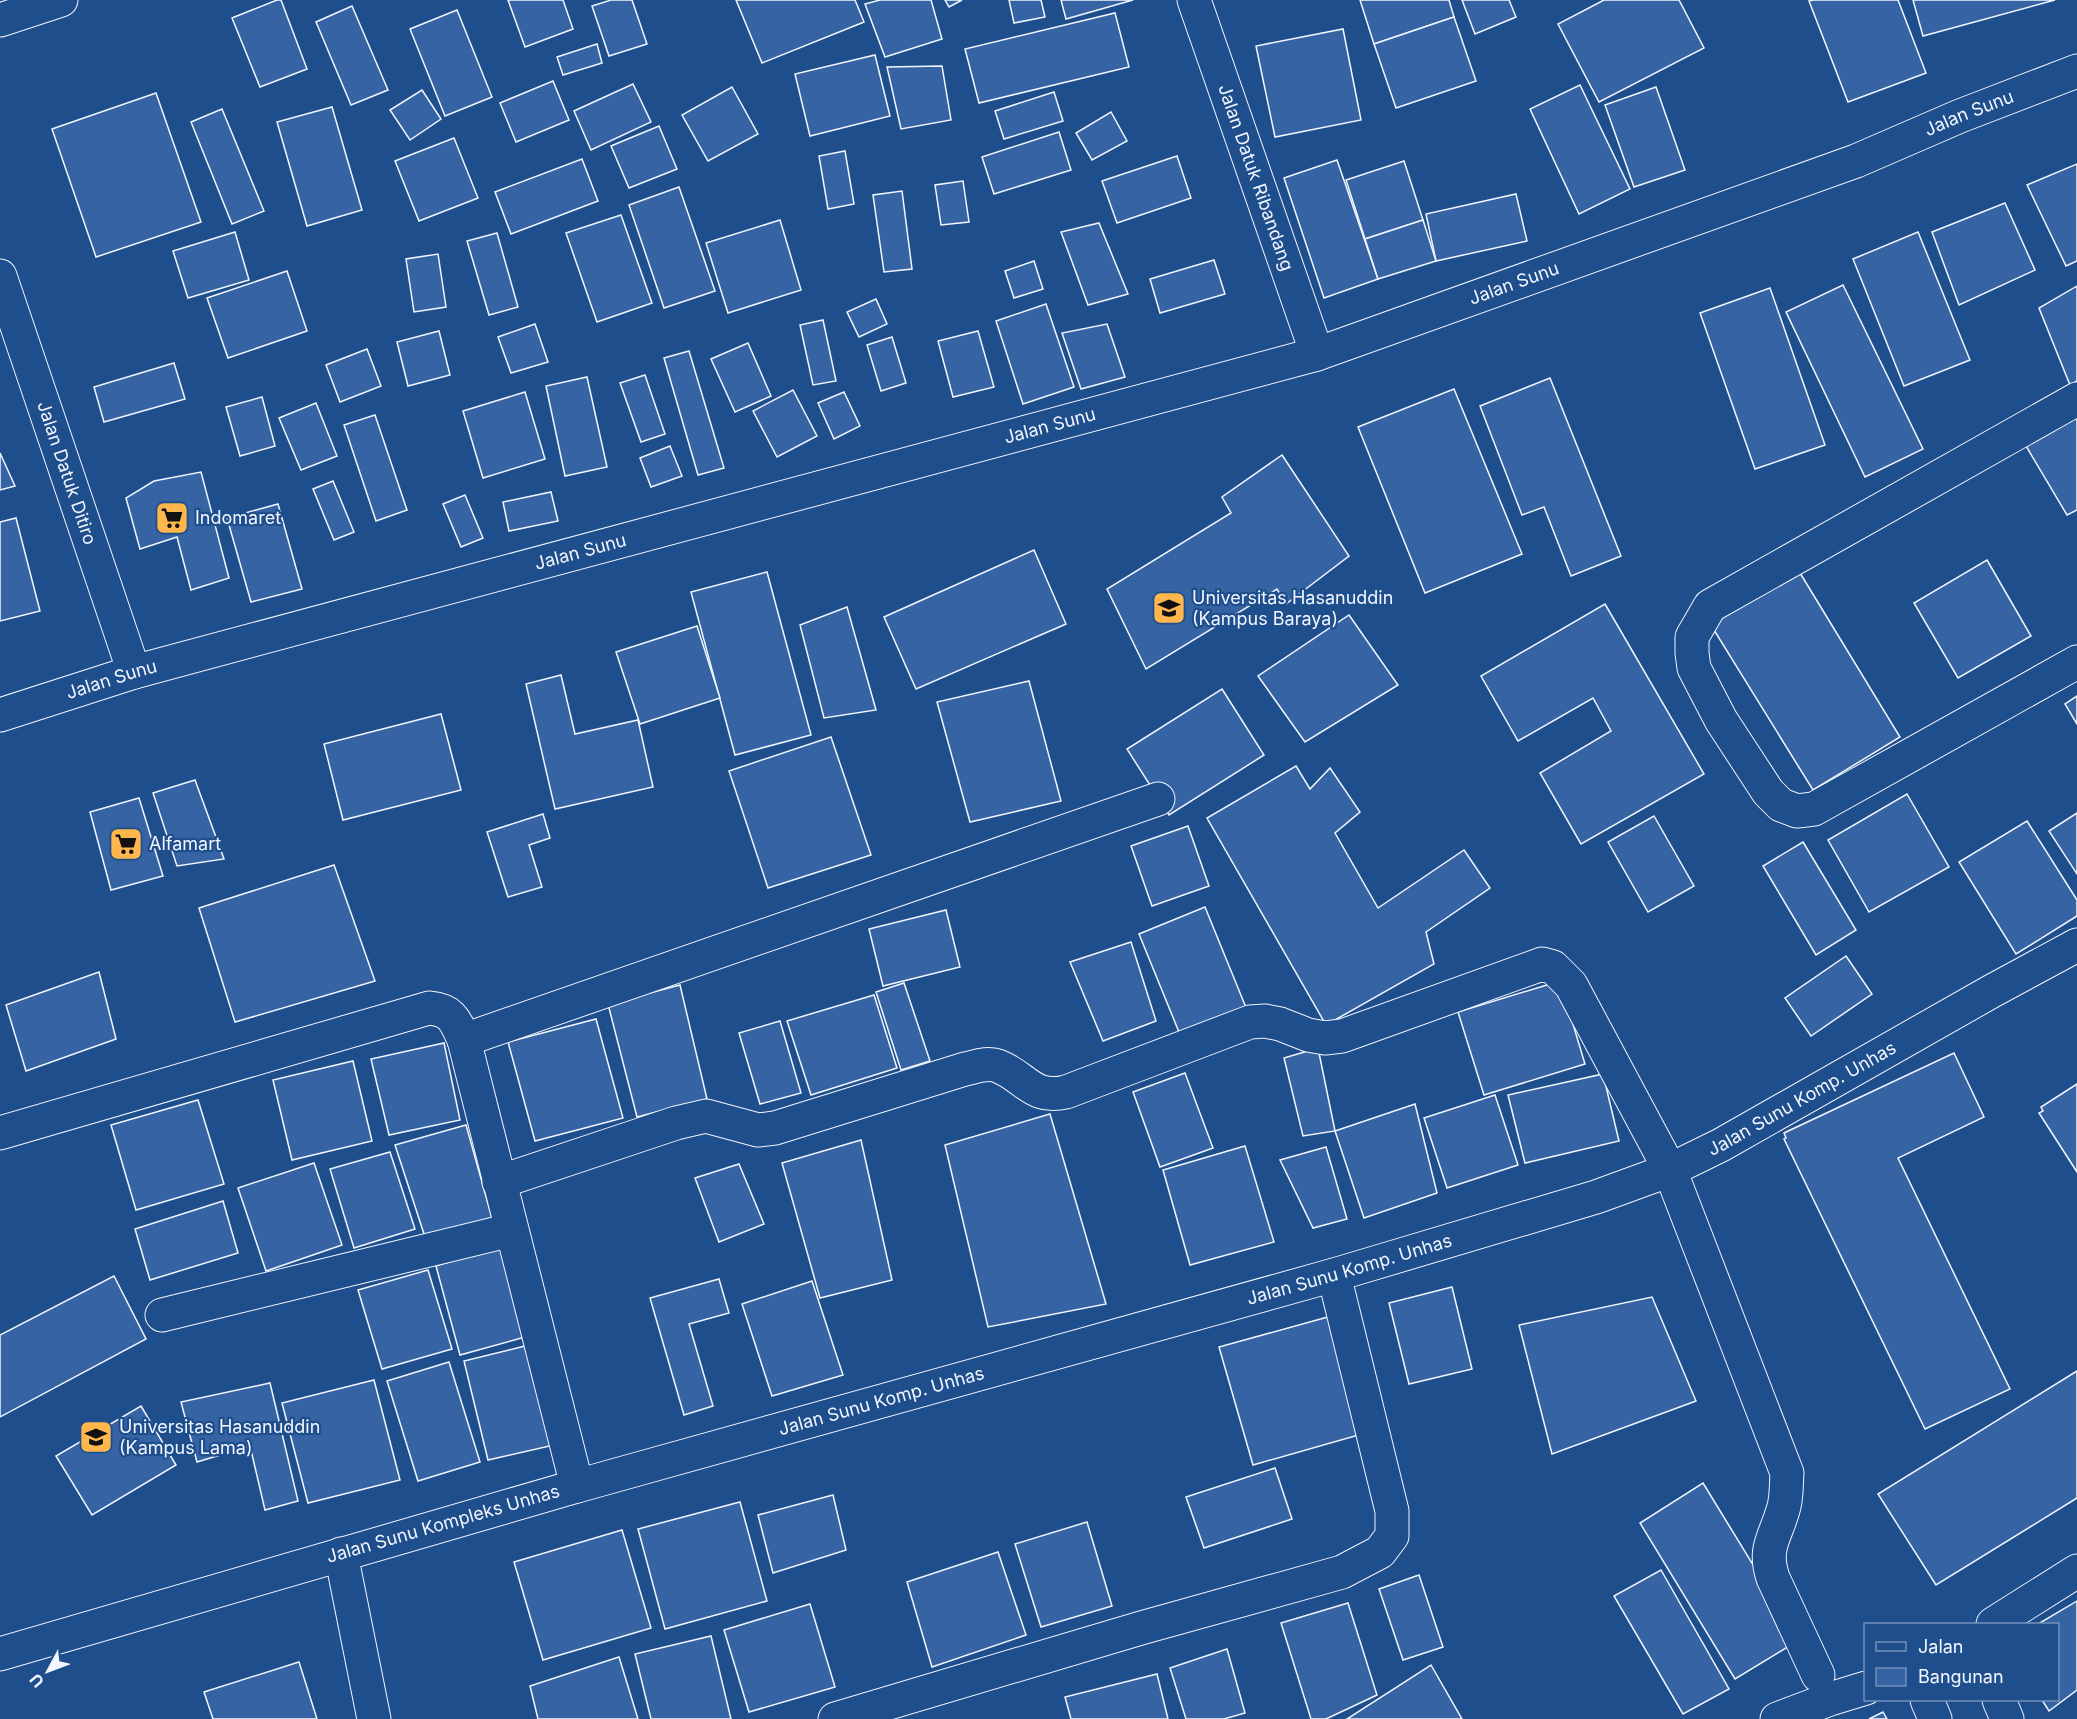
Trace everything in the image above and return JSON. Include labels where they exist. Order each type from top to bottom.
[{"type":"street","points":[[0,20],[61,0]]},
{"type":"street","name":"Jalan Datuk Ribandang","points":[[1194,0],[1317,354]]},
{"type":"street","name":"Jalan Sunu","points":[[0,715],[134,672],[1317,354],[1856,160],[1960,116],[2077,71]]},
{"type":"street","name":"Jalan Datuk Ditiro","points":[[0,276],[134,672]]},
{"type":"street","points":[[2077,399],[1710,606],[1692,636],[1694,668],[1721,720],[1768,792],[1781,805],[1797,811],[1814,808],[2077,662]]},
{"type":"street","points":[[464,1040],[1158,799]]},
{"type":"street","name":"Jalan Sunu Komp. Unhas","points":[[578,1486],[1334,1275],[1596,1197],[1670,1170],[1721,1145],[2077,945]]},
{"type":"street","points":[[499,1182],[696,1118],[706,1116],[758,1130],[775,1128],[965,1069],[985,1065],[997,1066],[1036,1090],[1053,1095],[1250,1022],[1280,1024],[1308,1035],[1325,1038],[1342,1036],[1542,964],[1553,967],[1571,985],[1670,1170],[1787,1473],[1784,1509],[1770,1544],[1768,1563],[1818,1675]]},
{"type":"street","name":"Jalan Sunu Kompleks Unhas","points":[[0,1133],[429,1008],[440,1009],[450,1015],[464,1040],[578,1486],[0,1654]]},
{"type":"street","points":[[162,1315],[511,1230]]},
{"type":"street","points":[[835,1719],[1142,1628],[1342,1572],[1380,1552],[1392,1536],[1392,1511],[1334,1275]]},
{"type":"street","points":[[341,1554],[374,1719]]},
{"type":"street","points":[[1995,1623],[2077,1572]]},
{"type":"street","points":[[1777,1719],[1864,1689]]},
{"type":"street","points":[[1927,1701],[1935,1719]]},
{"type":"street","points":[[1999,1701],[2007,1719]]},
{"type":"building","points":[[281,0],[307,69],[260,87],[232,18]]},
{"type":"building","points":[[508,0],[563,0],[573,29],[525,47]]},
{"type":"building","points":[[611,0],[632,0],[647,44],[609,56],[592,6]]},
{"type":"building","points":[[736,0],[855,0],[864,22],[762,63]]},
{"type":"building","points":[[880,0],[931,0],[942,39],[885,57],[865,4]]},
{"type":"building","points":[[945,0],[962,0],[949,7]]},
{"type":"building","points":[[1009,0],[1041,0],[1045,17],[1014,23]]},
{"type":"building","points":[[1061,0],[1133,0],[1066,19]]},
{"type":"building","points":[[1360,0],[1449,0],[1454,17],[1374,44]]},
{"type":"building","points":[[1462,0],[1509,0],[1516,17],[1475,34]]},
{"type":"building","points":[[1604,0],[1679,0],[1704,48],[1599,102],[1558,24]]},
{"type":"building","points":[[1898,0],[1926,73],[1848,102],[1809,1]]},
{"type":"building","points":[[1913,0],[2055,0],[1923,36]]},
{"type":"building","points":[[352,6],[388,90],[351,105],[316,22]]},
{"type":"building","points":[[457,10],[492,97],[445,116],[410,29]]},
{"type":"building","points":[[1115,13],[1129,67],[979,103],[965,49]]},
{"type":"building","points":[[1454,17],[1476,81],[1396,108],[1374,44]]},
{"type":"building","points":[[1343,29],[1361,120],[1275,137],[1256,46]]},
{"type":"building","points":[[597,44],[602,63],[563,75],[557,57]]},
{"type":"building","points":[[875,55],[890,116],[810,136],[795,74]]},
{"type":"building","points":[[942,66],[951,120],[901,129],[887,67]]},
{"type":"building","points":[[553,81],[569,120],[516,142],[500,103]]},
{"type":"building","points":[[633,84],[651,122],[591,150],[574,111]]},
{"type":"building","points":[[1580,85],[1630,189],[1579,214],[1530,109]]},
{"type":"building","points":[[732,87],[758,134],[708,161],[682,115]]},
{"type":"building","points":[[1656,87],[1685,170],[1634,187],[1605,105]]},
{"type":"building","points":[[422,90],[441,119],[410,140],[390,110]]},
{"type":"building","points":[[1054,92],[1063,121],[1004,139],[995,111]]},
{"type":"building","points":[[156,93],[201,222],[96,257],[52,129]]},
{"type":"building","points":[[332,107],[362,210],[307,226],[277,122]]},
{"type":"building","points":[[222,109],[264,211],[232,224],[191,122]]},
{"type":"building","points":[[1111,112],[1127,141],[1092,160],[1076,133]]},
{"type":"building","points":[[659,126],[677,169],[629,188],[611,146]]},
{"type":"building","points":[[1059,132],[1071,170],[994,194],[982,157]]},
{"type":"building","points":[[454,138],[478,198],[419,221],[395,161]]},
{"type":"building","points":[[845,151],[854,204],[828,209],[819,156]]},
{"type":"building","points":[[1177,156],[1191,198],[1117,223],[1102,181]]},
{"type":"building","points":[[582,159],[598,201],[511,234],[495,192]]},
{"type":"building","points":[[1337,160],[1378,279],[1324,298],[1284,178]]},
{"type":"building","points":[[1404,161],[1423,220],[1365,239],[1346,180]]},
{"type":"building","points":[[2077,164],[2077,261],[2066,266],[2027,185]]},
{"type":"building","points":[[963,181],[969,222],[941,225],[935,185]]},
{"type":"building","points":[[679,187],[715,291],[664,308],[629,205]]},
{"type":"building","points":[[902,191],[912,269],[884,272],[873,195]]},
{"type":"building","points":[[1516,194],[1527,241],[1436,261],[1426,214]]},
{"type":"building","points":[[2005,203],[2035,270],[1959,305],[1932,232]]},
{"type":"building","points":[[621,215],[652,303],[597,322],[566,233]]},
{"type":"building","points":[[780,220],[801,290],[728,313],[706,243]]},
{"type":"building","points":[[1423,220],[1436,261],[1378,279],[1365,239]]},
{"type":"building","points":[[1099,223],[1128,294],[1088,305],[1061,232]]},
{"type":"building","points":[[235,232],[249,280],[188,298],[173,251]]},
{"type":"building","points":[[1918,232],[1970,360],[1904,386],[1853,259]]},
{"type":"building","points":[[497,233],[518,307],[489,315],[467,241]]},
{"type":"building","points":[[438,254],[446,307],[414,312],[406,259]]},
{"type":"building","points":[[1214,260],[1225,294],[1160,313],[1150,279]]},
{"type":"building","points":[[1034,261],[1043,289],[1014,298],[1005,271]]},
{"type":"building","points":[[287,271],[307,331],[228,358],[207,298]]},
{"type":"building","points":[[1843,285],[1923,449],[1865,477],[1786,312]]},
{"type":"building","points":[[2077,286],[2077,381],[2070,385],[2039,308]]},
{"type":"building","points":[[1770,288],[1825,445],[1755,469],[1700,313]]},
{"type":"building","points":[[876,299],[887,324],[859,337],[847,312]]},
{"type":"building","points":[[1046,304],[1074,387],[1023,404],[996,321]]},
{"type":"building","points":[[823,320],[836,381],[813,385],[800,325]]},
{"type":"building","points":[[535,324],[548,362],[511,373],[498,337]]},
{"type":"building","points":[[1107,324],[1125,377],[1081,389],[1062,333]]},
{"type":"building","points":[[439,331],[450,375],[408,386],[397,342]]},
{"type":"building","points":[[978,331],[994,387],[953,397],[938,341]]},
{"type":"building","points":[[892,337],[906,383],[881,391],[867,345]]},
{"type":"building","points":[[748,343],[771,396],[735,412],[711,359]]},
{"type":"building","points":[[367,349],[381,386],[340,402],[326,365]]},
{"type":"building","points":[[689,351],[724,468],[698,475],[664,358]]},
{"type":"building","points":[[174,363],[185,399],[104,422],[94,387]]},
{"type":"building","points":[[645,375],[665,434],[641,442],[620,383]]},
{"type":"building","points":[[587,377],[607,467],[565,476],[546,386]]},
{"type":"building","points":[[1550,378],[1621,556],[1571,576],[1544,507],[1522,515],[1480,406]]},
{"type":"building","points":[[1454,389],[1522,554],[1425,593],[1358,427]]},
{"type":"building","points":[[793,390],[817,436],[777,457],[753,411]]},
{"type":"building","points":[[525,392],[545,459],[483,478],[463,411]]},
{"type":"building","points":[[844,392],[860,426],[834,439],[818,403]]},
{"type":"building","points":[[262,397],[275,446],[240,456],[226,407]]},
{"type":"building","points":[[316,403],[337,456],[301,470],[279,418]]},
{"type":"building","points":[[375,415],[407,510],[376,521],[344,425]]},
{"type":"building","points":[[2077,416],[2077,510],[2067,515],[2026,446]]},
{"type":"building","points":[[670,446],[682,476],[651,487],[640,458]]},
{"type":"building","points":[[0,453],[15,486],[0,490]]},
{"type":"building","points":[[1282,455],[1349,556],[1286,604],[1277,589],[1146,669],[1107,589],[1231,513],[1222,497]]},
{"type":"building","name":"Indomaret","points":[[201,472],[229,578],[191,590],[177,537],[140,549],[126,498],[154,481]]},
{"type":"building","points":[[333,481],[354,532],[334,540],[313,489]]},
{"type":"building","points":[[551,492],[558,521],[509,531],[503,502]]},
{"type":"building","points":[[465,495],[483,538],[461,547],[443,504]]},
{"type":"building","points":[[278,504],[302,589],[251,602],[227,518]]},
{"type":"building","points":[[16,518],[40,611],[0,621],[0,522]]},
{"type":"building","points":[[1034,550],[1066,624],[916,689],[884,617]]},
{"type":"building","points":[[1987,560],[2031,636],[1958,678],[1914,603]]},
{"type":"building","points":[[1797,568],[1900,737],[1813,790],[1709,622]]},
{"type":"building","points":[[767,572],[811,735],[735,755],[691,592]]},
{"type":"building","points":[[1605,604],[1704,774],[1581,844],[1540,773],[1611,731],[1593,698],[1518,741],[1481,676]]},
{"type":"building","points":[[847,607],[876,710],[824,718],[800,625]]},
{"type":"building","points":[[1349,615],[1398,685],[1305,742],[1258,676]]},
{"type":"building","points":[[697,626],[720,698],[640,724],[616,652]]},
{"type":"building","points":[[561,675],[575,734],[638,720],[653,787],[555,809],[526,684]]},
{"type":"building","points":[[1029,681],[1061,801],[970,822],[937,702]]},
{"type":"building","points":[[1222,689],[1264,755],[1169,815],[1127,749]]},
{"type":"building","points":[[2077,696],[2077,724],[2065,704]]},
{"type":"building","points":[[441,714],[461,790],[343,820],[324,744]]},
{"type":"building","points":[[831,737],[871,855],[768,888],[729,771]]},
{"type":"building","points":[[1296,766],[1310,789],[1330,768],[1360,812],[1335,833],[1378,908],[1464,850],[1490,888],[1426,932],[1434,964],[1326,1025],[1207,818]]},
{"type":"building","points":[[195,780],[224,859],[177,866],[153,793]]},
{"type":"building","points":[[1907,794],[1949,867],[1869,912],[1828,840]]},
{"type":"building","name":"Alfamart","points":[[139,798],[163,876],[111,890],[90,812]]},
{"type":"building","points":[[2077,813],[2077,874],[2049,831]]},
{"type":"building","points":[[543,814],[550,838],[529,845],[542,887],[508,897],[487,832]]},
{"type":"building","points":[[1654,816],[1694,886],[1648,912],[1608,842]]},
{"type":"building","points":[[2027,821],[2077,900],[2077,916],[2016,954],[1959,862]]},
{"type":"building","points":[[1188,826],[1209,886],[1152,906],[1131,846]]},
{"type":"building","points":[[1803,842],[1856,930],[1816,955],[1763,866]]},
{"type":"building","points":[[334,865],[375,981],[235,1022],[199,908]]},
{"type":"building","points":[[1205,907],[1247,1010],[1181,1037],[1139,934]]},
{"type":"building","points":[[946,910],[960,967],[883,986],[869,929]]},
{"type":"building","points":[[1131,942],[1156,1021],[1103,1041],[1070,962]]},
{"type":"building","points":[[1846,956],[1872,994],[1811,1036],[1785,998]]},
{"type":"building","points":[[99,972],[116,1039],[26,1071],[6,1005]]},
{"type":"building","points":[[1560,981],[1585,1064],[1484,1095],[1458,1012]]},
{"type":"building","points":[[904,983],[930,1061],[901,1070],[876,992]]},
{"type":"building","points":[[680,985],[707,1099],[637,1117],[608,1004]]},
{"type":"building","points":[[874,995],[897,1068],[811,1095],[787,1021]]},
{"type":"building","points":[[596,1019],[623,1118],[535,1141],[508,1042]]},
{"type":"building","points":[[780,1021],[801,1093],[760,1104],[739,1033]]},
{"type":"building","points":[[444,1043],[460,1120],[389,1135],[371,1059]]},
{"type":"building","points":[[1318,1048],[1335,1131],[1303,1136],[1284,1058]]},
{"type":"building","points":[[1954,1053],[1984,1117],[1898,1158],[2010,1389],[1925,1429],[1784,1139],[1786,1138],[1784,1133]]},
{"type":"building","points":[[353,1061],[372,1141],[292,1160],[273,1080]]},
{"type":"building","points":[[1185,1073],[1213,1148],[1160,1167],[1133,1092]]},
{"type":"building","points":[[1603,1074],[1619,1141],[1525,1163],[1508,1095]]},
{"type":"building","points":[[2077,1084],[2077,1172],[2039,1113],[2043,1111],[2041,1107]]},
{"type":"building","points":[[1495,1095],[1518,1165],[1447,1188],[1424,1118]]},
{"type":"building","points":[[198,1100],[224,1184],[136,1210],[111,1125]]},
{"type":"building","points":[[1415,1104],[1437,1193],[1364,1218],[1335,1131]]},
{"type":"building","points":[[1050,1114],[1106,1304],[988,1327],[945,1145]]},
{"type":"building","points":[[466,1125],[492,1218],[425,1237],[395,1145]]},
{"type":"building","points":[[861,1140],[892,1280],[820,1298],[782,1163]]},
{"type":"building","points":[[1245,1146],[1274,1242],[1190,1265],[1163,1170]]},
{"type":"building","points":[[1326,1147],[1347,1219],[1313,1228],[1280,1160]]},
{"type":"building","points":[[390,1152],[415,1229],[354,1248],[330,1169]]},
{"type":"building","points":[[314,1163],[342,1245],[266,1271],[238,1188]]},
{"type":"building","points":[[739,1164],[764,1224],[719,1242],[695,1178]]},
{"type":"building","points":[[223,1201],[238,1253],[150,1280],[135,1229]]},
{"type":"building","points":[[501,1246],[525,1337],[460,1355],[436,1266]]},
{"type":"building","points":[[428,1270],[452,1349],[382,1369],[358,1290]]},
{"type":"building","points":[[114,1276],[146,1339],[0,1417],[0,1335]]},
{"type":"building","points":[[719,1279],[729,1313],[689,1324],[713,1406],[684,1415],[650,1298]]},
{"type":"building","points":[[812,1281],[843,1375],[772,1396],[742,1304]]},
{"type":"building","points":[[1452,1287],[1472,1369],[1409,1384],[1389,1303]]},
{"type":"building","points":[[1652,1297],[1696,1401],[1552,1454],[1519,1325]]},
{"type":"building","points":[[1335,1315],[1369,1432],[1253,1465],[1219,1347]]},
{"type":"building","points":[[529,1345],[554,1445],[488,1460],[464,1361]]},
{"type":"building","points":[[449,1362],[480,1462],[418,1481],[387,1381]]},
{"type":"building","points":[[2077,1371],[2077,1498],[1936,1585],[1878,1494]]},
{"type":"building","points":[[374,1380],[400,1480],[308,1503],[282,1403]]},
{"type":"building","points":[[270,1383],[298,1501],[265,1510],[250,1446],[197,1462],[181,1402]]},
{"type":"building","points":[[141,1406],[176,1465],[92,1515],[56,1456]]},
{"type":"building","points":[[1275,1468],[1292,1519],[1204,1548],[1186,1497]]},
{"type":"building","points":[[1703,1483],[1799,1640],[1735,1679],[1640,1523]]},
{"type":"building","points":[[833,1495],[846,1550],[773,1573],[758,1515]]},
{"type":"building","points":[[740,1502],[767,1601],[665,1629],[638,1529]]},
{"type":"building","points":[[1087,1522],[1112,1606],[1041,1627],[1015,1544]]},
{"type":"building","points":[[622,1530],[651,1628],[543,1660],[514,1562]]},
{"type":"building","points":[[998,1552],[1026,1635],[932,1667],[907,1582]]},
{"type":"building","points":[[1661,1570],[1729,1689],[1683,1714],[1614,1596]]},
{"type":"building","points":[[1419,1575],[1443,1647],[1403,1660],[1379,1589]]},
{"type":"building","points":[[2077,1601],[2077,1690],[2049,1711],[2043,1701],[2059,1701],[2059,1623],[2040,1623]]},
{"type":"building","points":[[1348,1603],[1377,1695],[1326,1719],[1311,1719],[1281,1623]]},
{"type":"building","points":[[810,1604],[835,1687],[749,1712],[724,1630]]},
{"type":"building","points":[[711,1636],[731,1719],[651,1719],[635,1654]]},
{"type":"building","points":[[1227,1649],[1245,1713],[1224,1719],[1186,1719],[1170,1668]]},
{"type":"building","points":[[619,1657],[638,1719],[538,1719],[530,1686]]},
{"type":"building","points":[[299,1662],[317,1719],[213,1719],[204,1692]]},
{"type":"building","points":[[1431,1665],[1462,1719],[1347,1719]]},
{"type":"building","points":[[1157,1674],[1168,1719],[1071,1719],[1065,1697]]},
{"type":"building","points":[[1883,1712],[1887,1719],[1869,1719]]},
{"type":"place","name":"Indomaret","points":[[172,518]]},
{"type":"place","name":"Universitas Hasanuddin (Kampus Baraya)","points":[[1169,608]]},
{"type":"place","name":"Alfamart","points":[[126,844]]},
{"type":"place","name":"Universitas Hasanuddin (Kampus Lama)","points":[[96,1437]]}]
